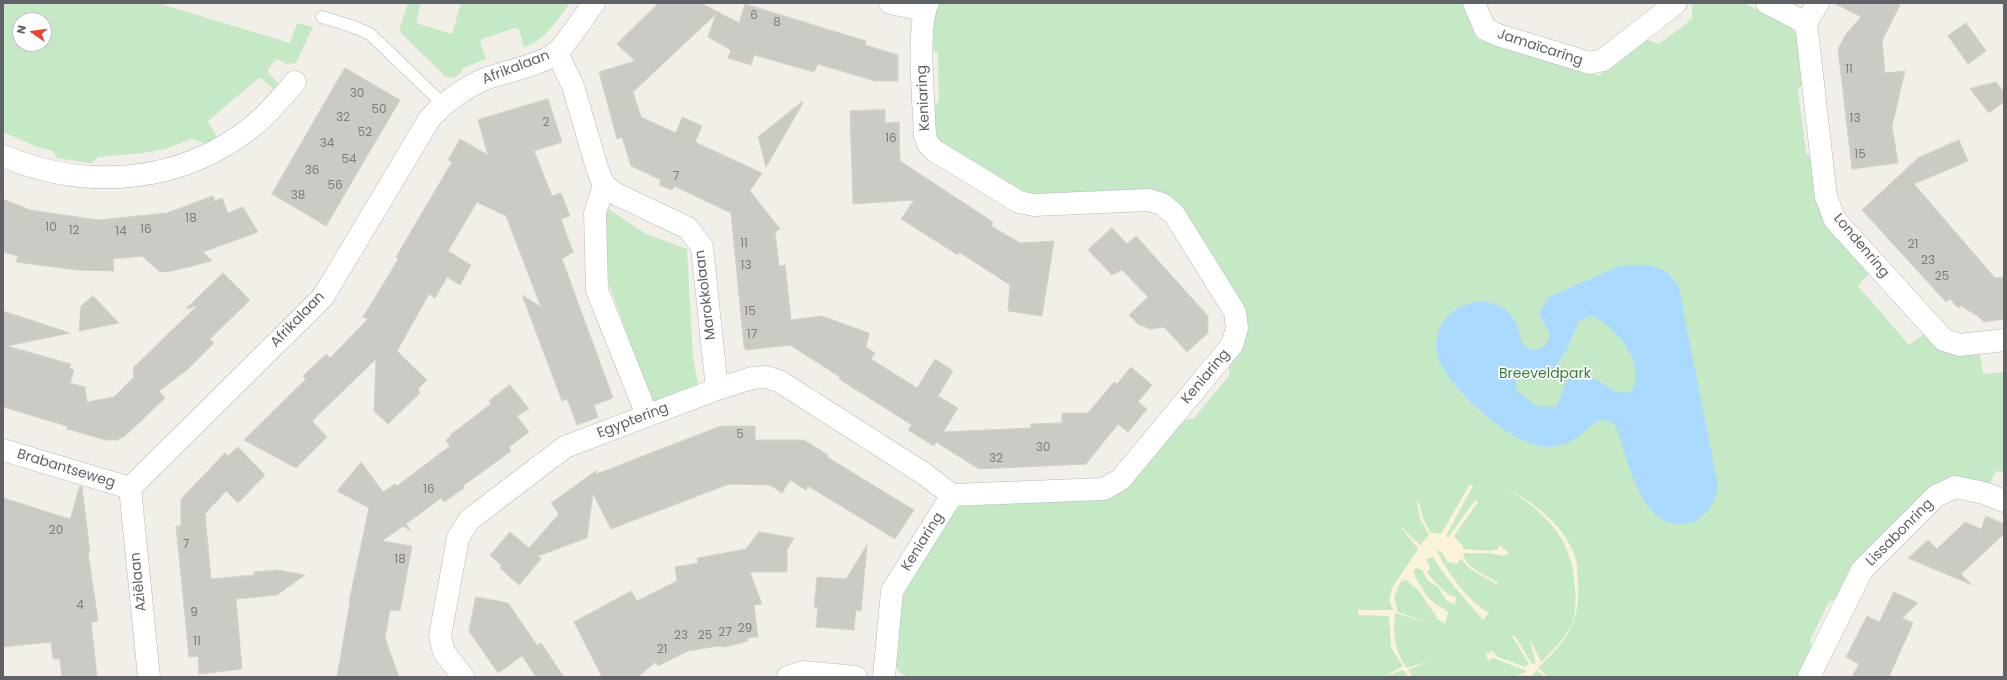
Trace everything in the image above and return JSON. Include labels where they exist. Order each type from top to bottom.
[{"type":"street","name":"Afrikalaan","points":[[130,488],[323,297],[413,144],[430,118],[443,104],[466,88],[485,79],[530,65],[557,53],[594,3]]},
{"type":"street","points":[[890,3],[926,7]]},
{"type":"street","name":"Jamaïcaring","points":[[1474,3],[1485,29],[1498,36],[1590,64],[1603,60],[1676,3]]},
{"type":"street","points":[[1767,3],[1806,23],[1818,3]]},
{"type":"street","name":"Keniaring","points":[[884,677],[892,591],[952,495],[1104,489],[1121,479],[1232,345],[1238,328],[1235,312],[1174,214],[1162,204],[1149,200],[1034,206],[1019,202],[935,151],[928,144],[925,136],[922,35],[926,7]]},
{"type":"street","name":"Londenring","points":[[1806,23],[1826,197],[1835,220],[1944,340],[1960,345],[2004,340]]},
{"type":"street","points":[[557,53],[573,86],[598,171],[604,185],[595,213],[598,290],[648,415]]},
{"type":"street","points":[[3,156],[24,165],[53,173],[83,178],[114,178],[144,175],[173,168],[202,157],[229,143],[247,130],[276,105],[295,82]]},
{"type":"street","name":"Marokkolaan","points":[[604,185],[616,194],[688,228],[702,247],[717,389]]},
{"type":"street","name":"Egyptering","points":[[463,677],[444,652],[440,636],[458,538],[469,520],[565,447],[717,389],[752,378],[766,377],[778,381],[923,473],[952,495]]},
{"type":"street","name":"Brabantseweg","points":[[3,450],[130,488]]},
{"type":"street","name":"Lissabonring","points":[[1809,677],[1862,570],[1936,496],[1956,487],[1984,493],[2004,501]]},
{"type":"street","name":"Aziëlaan","points":[[130,488],[148,677]]},
{"type":"street","points":[[788,677],[803,672],[856,677]]},
{"type":"lane","points":[[322,17],[354,27],[370,34],[443,104]]},
{"type":"green space","points":[[3,3],[157,3],[290,43],[297,23],[313,27],[296,63],[287,64],[276,59],[268,69],[268,72],[278,83],[275,90],[259,78],[208,121],[217,138],[207,144],[192,139],[168,148],[144,153],[98,157],[91,163],[57,158],[53,151],[35,146],[3,132]]},
{"type":"green space","points":[[408,3],[421,3],[416,23],[452,34],[461,3],[569,4],[550,29],[532,44],[524,47],[519,29],[515,28],[482,39],[480,42],[486,59],[463,68],[461,73],[453,78],[445,76],[399,31]]},
{"type":"green space","name":"Breeveldpark","points":[[936,3],[1463,3],[1479,40],[1599,76],[1645,39],[1659,44],[1692,19],[1692,3],[1744,3],[1788,25],[1800,39],[1805,79],[1798,91],[1806,153],[1815,161],[1871,271],[1858,286],[1909,345],[1927,332],[1940,344],[1956,354],[1980,355],[1983,374],[2004,372],[2004,472],[1996,471],[1988,487],[1967,479],[1839,598],[1829,602],[1810,640],[1813,651],[1801,677],[906,676],[899,671],[893,660],[899,598],[953,510],[961,505],[1103,496],[1179,421],[1194,418],[1229,376],[1229,361],[1241,344],[1182,211],[1034,199],[933,138],[932,109],[939,101],[938,54],[930,46]]},
{"type":"green space","points":[[598,202],[646,234],[687,249],[693,358],[698,385],[652,403],[605,273]]},
{"type":"sand","points":[[1470,484],[1473,486],[1446,536],[1448,538],[1475,500],[1478,502],[1454,536],[1463,546],[1463,549],[1490,551],[1499,549],[1498,544],[1509,553],[1503,556],[1490,553],[1463,553],[1468,563],[1472,567],[1497,582],[1498,585],[1470,569],[1461,559],[1456,564],[1447,562],[1443,553],[1436,550],[1446,568],[1459,585],[1473,601],[1489,613],[1483,620],[1450,582],[1433,557],[1426,559],[1430,568],[1427,573],[1447,594],[1456,597],[1455,605],[1446,600],[1438,587],[1428,581],[1422,570],[1416,568],[1413,572],[1424,592],[1433,602],[1448,613],[1445,624],[1438,619],[1419,591],[1406,580],[1400,582],[1394,598],[1398,612],[1430,624],[1395,613],[1394,636],[1399,655],[1407,668],[1431,660],[1408,670],[1413,677],[1408,677],[1403,670],[1383,677],[1403,666],[1391,648],[1389,616],[1358,615],[1358,610],[1393,610],[1389,600],[1392,588],[1418,549],[1399,525],[1420,545],[1429,535],[1420,518],[1417,502],[1419,502],[1423,518],[1430,532],[1441,534]]},
{"type":"sand","points":[[1500,484],[1534,505],[1554,523],[1563,533],[1576,560],[1578,581],[1577,608],[1574,620],[1570,630],[1557,648],[1538,668],[1548,677],[1545,677],[1536,670],[1530,677],[1526,675],[1514,677],[1527,671],[1493,658],[1488,661],[1486,654],[1492,651],[1498,657],[1525,667],[1529,664],[1512,636],[1515,636],[1532,664],[1536,663],[1529,638],[1541,662],[1566,635],[1572,624],[1575,606],[1573,569],[1561,538],[1542,515]]},
{"type":"water","points":[[1622,265],[1648,265],[1662,269],[1674,280],[1679,288],[1718,486],[1715,498],[1710,508],[1698,519],[1692,522],[1674,524],[1660,518],[1648,507],[1639,492],[1615,425],[1608,421],[1598,421],[1572,441],[1549,447],[1535,445],[1519,439],[1487,417],[1458,389],[1440,363],[1436,344],[1438,333],[1443,323],[1450,314],[1470,303],[1492,303],[1502,307],[1514,319],[1521,339],[1526,347],[1533,350],[1539,349],[1545,345],[1549,339],[1549,332],[1540,317],[1540,311],[1549,297]],"holes":[[[1591,316],[1600,321],[1618,336],[1632,357],[1636,379],[1632,390],[1624,393],[1617,391],[1594,378],[1577,374],[1567,378],[1560,399],[1555,407],[1537,406],[1518,392],[1516,383],[1522,372],[1529,371],[1546,374],[1553,369],[1567,350],[1579,321]]]},
{"type":"building","points":[[659,3],[701,3],[739,23],[745,4],[866,41],[865,45],[898,55],[898,81],[875,81],[818,64],[814,72],[754,55],[751,65],[728,58],[731,50],[708,37],[716,14],[633,92],[641,117],[676,133],[682,117],[702,126],[695,142],[762,173],[750,191],[780,229],[775,232],[779,266],[785,265],[791,320],[822,316],[869,333],[866,347],[875,353],[871,359],[917,388],[935,359],[953,371],[938,396],[958,408],[943,432],[1031,428],[1031,424],[1062,423],[1062,413],[1088,413],[1114,382],[1117,384],[1131,367],[1152,385],[1138,402],[1147,409],[1128,432],[1118,424],[1086,464],[979,469],[936,442],[934,446],[908,430],[912,425],[839,379],[840,377],[790,345],[746,350],[744,347],[731,213],[674,186],[672,190],[659,185],[661,180],[631,166],[622,137],[617,139],[599,72],[635,61],[617,44]]},
{"type":"building","points":[[1834,3],[1901,3],[1882,41],[1885,73],[1905,71],[1892,126],[1898,163],[1852,169],[1838,49],[1846,34],[1861,17]]},
{"type":"building","points":[[1966,23],[1986,51],[1968,64],[1948,36]]},
{"type":"building","points":[[345,68],[400,100],[326,226],[272,194]]},
{"type":"building","points":[[1996,82],[2004,92],[2004,102],[1989,113],[1970,89]]},
{"type":"building","points":[[548,99],[562,142],[534,151],[552,196],[561,193],[570,216],[561,219],[573,252],[562,259],[613,398],[594,405],[598,417],[577,425],[567,399],[562,401],[522,295],[541,307],[506,216],[477,202],[448,251],[471,265],[460,285],[447,277],[435,298],[429,294],[397,351],[427,380],[418,389],[420,393],[388,424],[374,411],[376,359],[312,421],[327,437],[296,468],[244,440],[306,379],[303,376],[326,354],[330,358],[368,319],[363,317],[399,258],[396,257],[452,162],[448,160],[460,139],[488,155],[478,120]]},
{"type":"building","points":[[802,102],[803,103],[766,167],[758,137]]},
{"type":"building","points":[[885,110],[885,123],[899,122],[900,161],[993,222],[991,226],[1020,243],[1054,241],[1042,316],[1008,311],[1010,285],[959,252],[958,255],[901,219],[914,200],[853,204],[850,111]]},
{"type":"building","points":[[1959,140],[1968,161],[1914,184],[1995,278],[2004,277],[2004,319],[1984,322],[1979,317],[1961,306],[1958,308],[1950,299],[1946,302],[1862,210],[1918,158]]},
{"type":"building","points":[[213,196],[215,201],[222,198],[228,213],[243,207],[258,232],[203,252],[212,261],[172,271],[160,272],[142,256],[113,259],[114,271],[77,270],[16,262],[18,256],[3,252],[3,199],[30,210],[98,220],[167,213]]},
{"type":"building","points":[[1112,228],[1127,244],[1136,236],[1208,316],[1208,333],[1187,352],[1164,327],[1150,329],[1138,324],[1129,315],[1148,297],[1122,270],[1112,275],[1088,250]]},
{"type":"building","points":[[223,273],[250,300],[210,339],[214,343],[188,369],[159,391],[165,398],[125,436],[117,440],[106,440],[67,429],[67,426],[3,407],[3,311],[70,333],[7,346],[71,364],[69,368],[74,370],[70,383],[85,387],[87,402],[114,397],[134,377],[133,368],[197,306],[186,309]]},
{"type":"building","points":[[93,296],[119,323],[79,331],[81,306]]},
{"type":"building","points":[[510,385],[529,409],[517,416],[529,432],[509,447],[511,451],[463,486],[464,488],[444,502],[441,498],[406,524],[411,531],[403,526],[382,541],[412,546],[400,611],[390,610],[385,638],[399,677],[337,677],[349,602],[369,508],[337,491],[361,462],[383,492],[395,484],[397,486],[450,446],[446,440],[451,436],[450,435],[491,404],[489,401]]},
{"type":"building","points":[[721,426],[755,426],[755,440],[804,440],[828,455],[827,457],[914,510],[895,539],[808,486],[806,490],[790,480],[782,493],[770,485],[729,484],[611,529],[593,494],[587,538],[538,556],[541,559],[519,585],[500,568],[502,566],[490,555],[510,532],[529,548],[559,514],[551,503],[597,470],[596,474]]},
{"type":"building","points":[[238,447],[265,475],[238,503],[226,491],[205,514],[211,579],[254,575],[254,572],[277,570],[305,575],[277,595],[236,599],[242,669],[199,674],[198,656],[189,657],[176,526],[181,526],[181,499],[225,453],[228,456]]},
{"type":"building","points":[[80,486],[82,487],[90,552],[88,552],[98,621],[91,622],[97,677],[62,677],[60,659],[53,659],[51,642],[3,647],[3,498],[70,519]]},
{"type":"building","points":[[1986,516],[2004,524],[2004,534],[1961,574],[1972,585],[1908,558],[1928,540],[1937,549],[1965,522],[1981,529]]},
{"type":"building","points":[[759,532],[794,538],[787,550],[787,572],[750,572],[762,604],[754,605],[758,637],[747,638],[748,641],[725,647],[718,646],[688,651],[658,666],[656,662],[637,677],[602,677],[574,622],[631,591],[637,601],[677,581],[675,567],[698,563],[697,558],[746,549]]},
{"type":"building","points":[[867,545],[861,611],[856,610],[854,630],[816,627],[818,607],[814,607],[817,577],[846,579]]},
{"type":"building","points":[[1894,592],[1918,603],[1902,618],[1913,623],[1889,677],[1852,677],[1859,664],[1846,657],[1867,616],[1879,622]]},
{"type":"building","points":[[476,597],[508,603],[537,645],[541,643],[564,677],[536,677],[522,656],[498,673],[469,631]]}]
